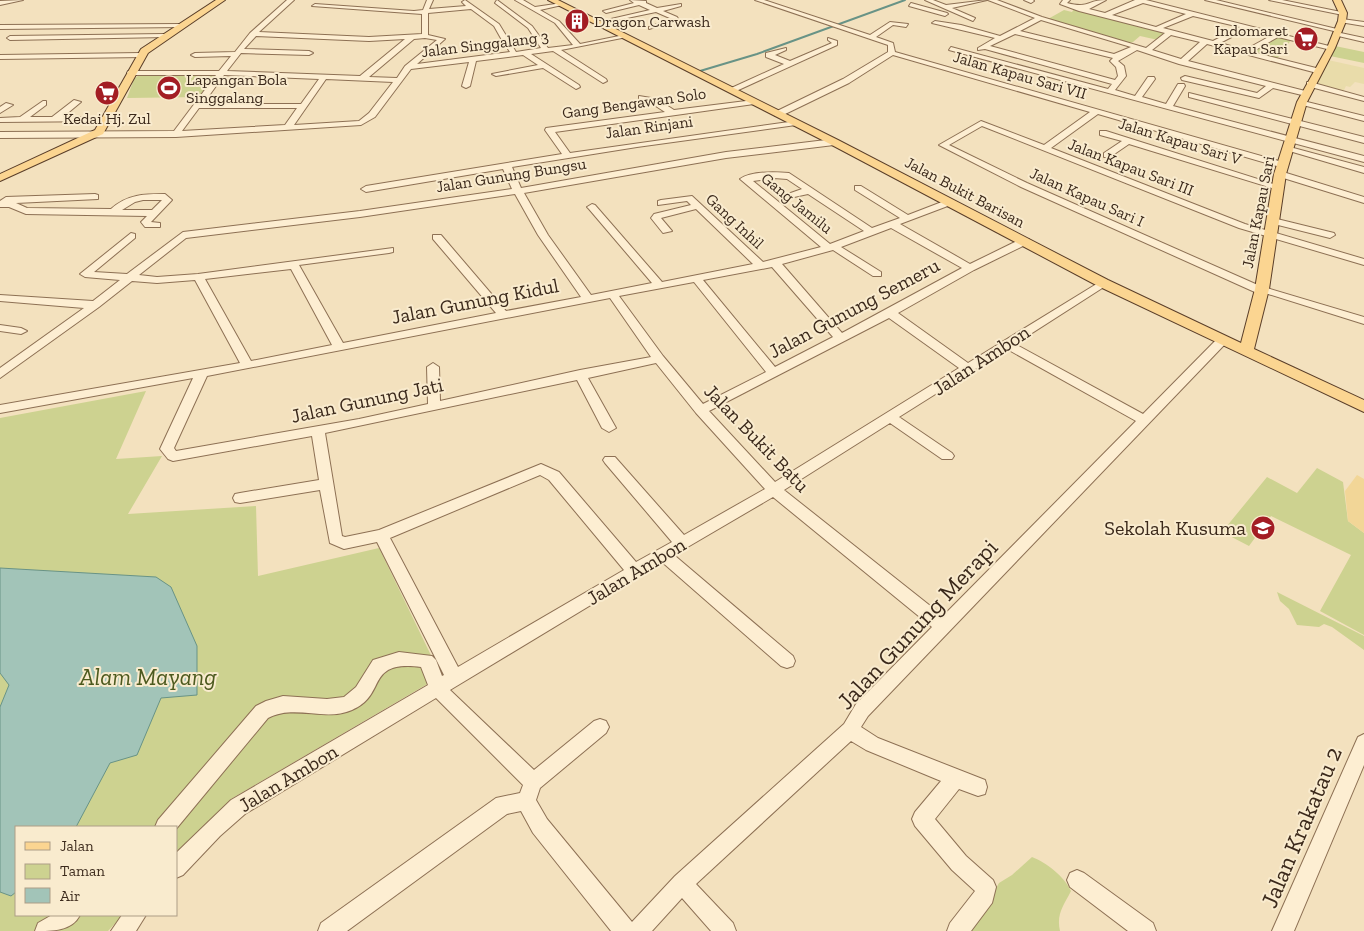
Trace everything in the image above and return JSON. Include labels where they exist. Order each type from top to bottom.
[{"type":"main road","points":[[0,178],[95,134],[107,119],[141,55],[164,36],[221,0]]},
{"type":"main road","points":[[1337,0],[1337,32]]},
{"type":"main road","name":"Jalan Bukit Barisan","points":[[556,2],[834,142],[1103,283],[1364,407]]},
{"type":"main road","name":"Jalan Kapau Sari","points":[[1246,352],[1261,290],[1280,175],[1304,98],[1337,32]]},
{"type":"street","points":[[0,3],[20,0]]},
{"type":"street","points":[[176,134],[252,34],[291,0]]},
{"type":"street","points":[[322,0],[314,5],[425,12],[469,3],[497,25],[514,54]]},
{"type":"street","points":[[506,0],[498,2],[523,21],[550,50],[603,80]]},
{"type":"street","points":[[518,0],[549,17],[565,29],[578,46]]},
{"type":"street","points":[[607,8],[617,8],[636,1],[651,0]]},
{"type":"street","name":"Jalan Kapau Sari VII","points":[[758,0],[891,44],[892,52],[1096,112],[1280,175]]},
{"type":"street","points":[[928,0],[973,19]]},
{"type":"street","points":[[956,0],[979,10]]},
{"type":"street","points":[[945,8],[984,0]]},
{"type":"street","points":[[992,0],[1040,18],[1182,62],[1271,85],[1364,119]]},
{"type":"street","points":[[1081,10],[1103,0]]},
{"type":"street","points":[[1104,16],[1140,0],[1211,21],[1242,26],[1292,39],[1337,32],[1364,24]]},
{"type":"street","points":[[1208,0],[1364,40]]},
{"type":"street","points":[[1272,0],[1308,7]]},
{"type":"street","points":[[1305,0],[1308,7],[1337,32]]},
{"type":"street","points":[[426,36],[425,12],[429,1],[440,1]]},
{"type":"street","points":[[636,1],[676,20],[651,28]]},
{"type":"street","points":[[535,10],[556,2]]},
{"type":"street","points":[[1065,2],[1081,10],[1317,71]]},
{"type":"street","points":[[937,4],[914,7],[941,14],[955,12]]},
{"type":"street","points":[[1211,21],[1223,4]]},
{"type":"street","points":[[600,23],[679,5]]},
{"type":"street","points":[[1156,29],[1188,13],[1194,5]]},
{"type":"street","points":[[1182,62],[1209,43],[1242,26],[1252,11]]},
{"type":"street","points":[[514,22],[549,17]]},
{"type":"street","points":[[970,54],[1040,18]]},
{"type":"street","points":[[1130,23],[1139,19]]},
{"type":"street","points":[[871,37],[892,23],[906,24]]},
{"type":"street","points":[[497,25],[506,24]]},
{"type":"street","points":[[935,24],[962,27],[1001,38]]},
{"type":"street","points":[[0,27],[181,26]]},
{"type":"street","points":[[23,27],[7,41],[43,38],[164,36]]},
{"type":"street","points":[[1273,28],[1337,32]]},
{"type":"street","points":[[1012,31],[1119,56]]},
{"type":"street","points":[[1182,36],[1190,32]]},
{"type":"street","points":[[1146,51],[1169,33]]},
{"type":"street","points":[[0,135],[176,134],[365,122],[408,68],[442,39],[426,36],[369,39],[252,34]]},
{"type":"street","points":[[1247,52],[1277,35]]},
{"type":"street","name":"Jalan Singgalang 3","points":[[408,68],[578,46],[624,36]]},
{"type":"street","points":[[363,78],[412,37]]},
{"type":"street","points":[[37,44],[43,38]]},
{"type":"street","points":[[731,90],[835,44],[830,39]]},
{"type":"street","points":[[1287,46],[1292,39]]},
{"type":"street","points":[[95,56],[112,41]]},
{"type":"street","points":[[474,48],[509,43]]},
{"type":"street","points":[[985,47],[1116,82]]},
{"type":"street","points":[[1109,92],[1122,76],[1120,66],[1114,61],[1119,56],[1137,47]]},
{"type":"street","points":[[784,49],[769,55],[792,64]]},
{"type":"street","points":[[951,49],[1136,100],[1168,107],[1291,143],[1364,159]]},
{"type":"street","points":[[25,56],[31,50]]},
{"type":"street","points":[[448,62],[461,52]]},
{"type":"street","points":[[778,114],[846,81],[892,52]]},
{"type":"street","points":[[195,54],[308,53]]},
{"type":"street","points":[[525,53],[576,87]]},
{"type":"street","points":[[1276,60],[1282,53]]},
{"type":"street","points":[[0,57],[141,55]]},
{"type":"street","points":[[466,86],[473,59]]},
{"type":"street","points":[[496,74],[544,66]]},
{"type":"street","points":[[131,73],[221,73],[397,80]]},
{"type":"street","points":[[286,128],[325,76]]},
{"type":"street","points":[[1186,78],[1258,96],[1271,85]]},
{"type":"street","points":[[1136,100],[1151,79]]},
{"type":"street","points":[[1310,84],[1363,96]]},
{"type":"street","points":[[1168,107],[1181,86]]},
{"type":"street","points":[[1192,95],[1364,140]]},
{"type":"street","points":[[642,98],[659,103],[673,113]]},
{"type":"street","points":[[22,120],[43,102]]},
{"type":"street","points":[[55,120],[76,102]]},
{"type":"street","name":"Gang Bengawan Solo","points":[[567,155],[549,130],[754,102]]},
{"type":"street","points":[[0,111],[9,104]]},
{"type":"street","points":[[197,106],[303,106]]},
{"type":"street","points":[[1043,148],[1096,112]]},
{"type":"street","points":[[0,120],[107,119]]},
{"type":"street","name":"Jalan Rinjani","points":[[366,189],[669,139],[796,123]]},
{"type":"street","name":"Jalan Kapau Sari III","points":[[981,123],[1270,236],[1364,262]]},
{"type":"street","name":"Jalan Kapau Sari I","points":[[981,123],[943,146],[1072,207],[1261,290]]},
{"type":"street","name":"Jalan Kapau Sari V","points":[[1103,132],[1128,140],[1280,175]]},
{"type":"street","points":[[1107,155],[1128,140]]},
{"type":"street","name":"Jalan Gunung Bungsu","points":[[0,374],[95,305],[176,239],[192,234],[360,214],[517,191],[707,158],[834,142]]},
{"type":"street","points":[[1291,143],[1364,170]]},
{"type":"street","points":[[507,167],[517,191],[544,237],[587,298]]},
{"type":"street","name":"Gang Jamilu","points":[[810,190],[784,174],[747,178],[746,181],[831,247],[877,274]]},
{"type":"street","points":[[1280,175],[1364,200]]},
{"type":"street","points":[[858,188],[907,218]]},
{"type":"street","points":[[788,197],[810,190],[871,232]]},
{"type":"street","points":[[0,202],[95,197]]},
{"type":"street","points":[[116,210],[134,197],[167,198],[146,223],[157,225]]},
{"type":"street","name":"Gang Inhil","points":[[661,202],[686,198],[698,206],[760,266]]},
{"type":"street","points":[[0,202],[12,204],[16,208],[26,211],[116,210],[154,213]]},
{"type":"street","name":"Jalan Gunung Kidul","points":[[0,409],[247,365],[775,263],[831,247],[950,202]]},
{"type":"street","points":[[667,231],[656,217],[698,206]]},
{"type":"street","points":[[592,208],[659,285]]},
{"type":"street","points":[[1273,221],[1330,235]]},
{"type":"street","points":[[892,224],[970,268]]},
{"type":"street","points":[[131,236],[85,274],[158,280],[198,277],[389,250]]},
{"type":"street","points":[[437,237],[503,315]]},
{"type":"street","name":"Jalan Gunung Semeru","points":[[701,410],[1025,241]]},
{"type":"street","points":[[775,263],[839,337]]},
{"type":"street","points":[[292,264],[339,347]]},
{"type":"street","points":[[198,277],[247,365]]},
{"type":"street","points":[[696,278],[773,372]]},
{"type":"street","name":"Jalan Ambon","points":[[178,866],[220,822],[238,807],[774,490],[1103,283]]},
{"type":"street","points":[[1261,290],[1364,320]]},
{"type":"street","name":"Jalan Bukit Batu","points":[[612,294],[659,358],[701,410],[774,490],[943,626]]},
{"type":"street","points":[[0,298],[95,305]]},
{"type":"street","points":[[890,313],[967,368]]},
{"type":"street","points":[[0,328],[21,331]]},
{"type":"street","name":"Jalan Gunung Merapi","points":[[638,931],[682,883],[850,730],[862,710],[1222,341]]},
{"type":"street","points":[[1005,343],[1144,420]]},
{"type":"street","name":"Jalan Gunung Jati","points":[[202,373],[167,449],[173,456],[318,431],[659,358]]},
{"type":"street","points":[[433,367],[434,407]]},
{"type":"street","points":[[580,374],[610,428]]},
{"type":"street","points":[[891,418],[947,456]]},
{"type":"street","points":[[318,431],[334,538],[344,543],[381,536],[541,469],[554,476],[635,572]]},
{"type":"street","points":[[610,460],[682,543]]},
{"type":"street","points":[[240,498],[326,484]]},
{"type":"street","points":[[381,536],[455,679]]},
{"type":"street","points":[[663,554],[787,661]]},
{"type":"street","points":[[166,826],[267,708],[294,703],[324,707],[348,704],[366,686],[377,666],[388,660],[426,662],[430,665],[438,689],[533,782]]},
{"type":"street","points":[[600,727],[533,782],[526,801],[540,826],[625,931]]},
{"type":"street","points":[[850,730],[872,744],[978,787]]},
{"type":"street","name":"Jalan Krakatau 2","points":[[1283,931],[1364,743]]},
{"type":"street","points":[[956,778],[922,819],[960,863],[982,881],[986,887],[985,896],[958,931]]},
{"type":"street","points":[[329,931],[503,805],[526,801]]},
{"type":"street","points":[[1077,880],[1145,931]]},
{"type":"street","points":[[682,883],[725,931]]},
{"type":"street","points":[[46,931],[68,916]]},
{"type":"street","points":[[122,931],[135,916]]},
{"type":"shaded area","points":[[1328,60],[1364,68],[1364,84],[1355,82],[1350,87],[1346,86],[1343,92],[1315,84]]},
{"type":"green space","points":[[1074,9],[1167,33],[1158,40],[1140,36],[1133,42],[1127,43],[1048,19],[1064,10],[1072,12]]},
{"type":"green space","points":[[1277,35],[1292,39],[1276,60],[1247,52]]},
{"type":"green space","points":[[1335,46],[1364,52],[1364,63],[1330,56]]},
{"type":"green space","name":"Lapangan Bola Singgalang","points":[[217,74],[202,97],[127,98],[134,79],[139,75]]},
{"type":"green space","name":"Alam Mayang","points":[[146,391],[116,459],[162,456],[128,514],[256,506],[258,576],[379,548],[441,676],[231,799],[178,854],[178,826],[15,826],[15,916],[122,916],[108,931],[0,931],[0,418]]},
{"type":"green space","points":[[1317,468],[1343,482],[1348,521],[1364,533],[1364,635],[1320,611],[1351,555],[1271,516],[1249,546],[1222,532],[1267,477],[1297,493]]},
{"type":"green space","points":[[1277,592],[1364,636],[1364,650],[1332,627],[1324,624],[1319,627],[1297,625],[1289,609],[1280,601]]},
{"type":"green space","points":[[1032,857],[1054,871],[1064,880],[1071,891],[1060,915],[1060,931],[964,931],[990,899],[999,883],[1012,875]]},
{"type":"sand","points":[[1357,475],[1364,479],[1364,533],[1348,521],[1345,491]]},
{"type":"water","points":[[0,568],[156,577],[171,587],[197,646],[197,695],[161,698],[137,755],[110,763],[77,826],[15,826],[15,893],[11,896],[0,892],[0,707],[9,685],[0,673]]},
{"type":"waterway","points":[[700,71],[757,54],[905,0]]},
{"type":"place","name":"Dragon Carwash","points":[[577,21]]},
{"type":"place","name":"Indomaret Kapau Sari","points":[[1306,39]]},
{"type":"place","name":"Lapangan Bola Singgalang","points":[[169,88]]},
{"type":"place","name":"Kedai Hj. Zul","points":[[107,93]]},
{"type":"place","name":"Sekolah Kusuma","points":[[1263,528]]}]
